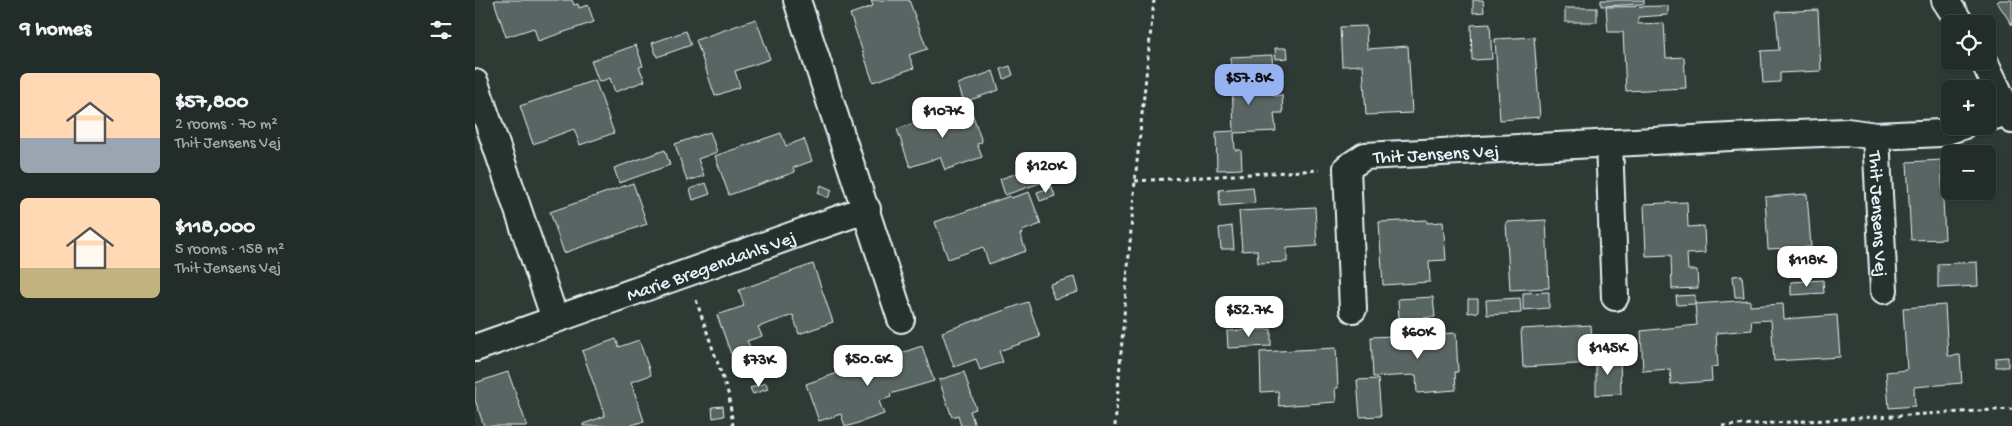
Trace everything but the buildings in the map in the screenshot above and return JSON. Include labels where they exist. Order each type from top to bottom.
[{"type":"street","points":[[797,0],[867,209],[901,318]]},
{"type":"street","points":[[1945,0],[1955,15]]},
{"type":"street","points":[[1987,70],[2003,117]]},
{"type":"street","points":[[475,83],[555,319]]},
{"type":"street","name":"Thit Jensens Vej","points":[[1353,309],[1347,168],[1365,156],[1847,132],[1876,136],[1941,133]]},
{"type":"street","name":"Thit Jensens Vej","points":[[1876,136],[1884,290]]},
{"type":"street","points":[[1609,143],[1615,297]]},
{"type":"street","name":"Marie Bregendahls Vej","points":[[475,348],[867,209]]},
{"type":"path","points":[[1115,426],[1135,181],[1154,0]]},
{"type":"path","points":[[1135,181],[1347,168]]},
{"type":"path","points":[[686,273],[729,396],[733,426]]},
{"type":"path","points":[[1722,426],[2012,409]]}]
